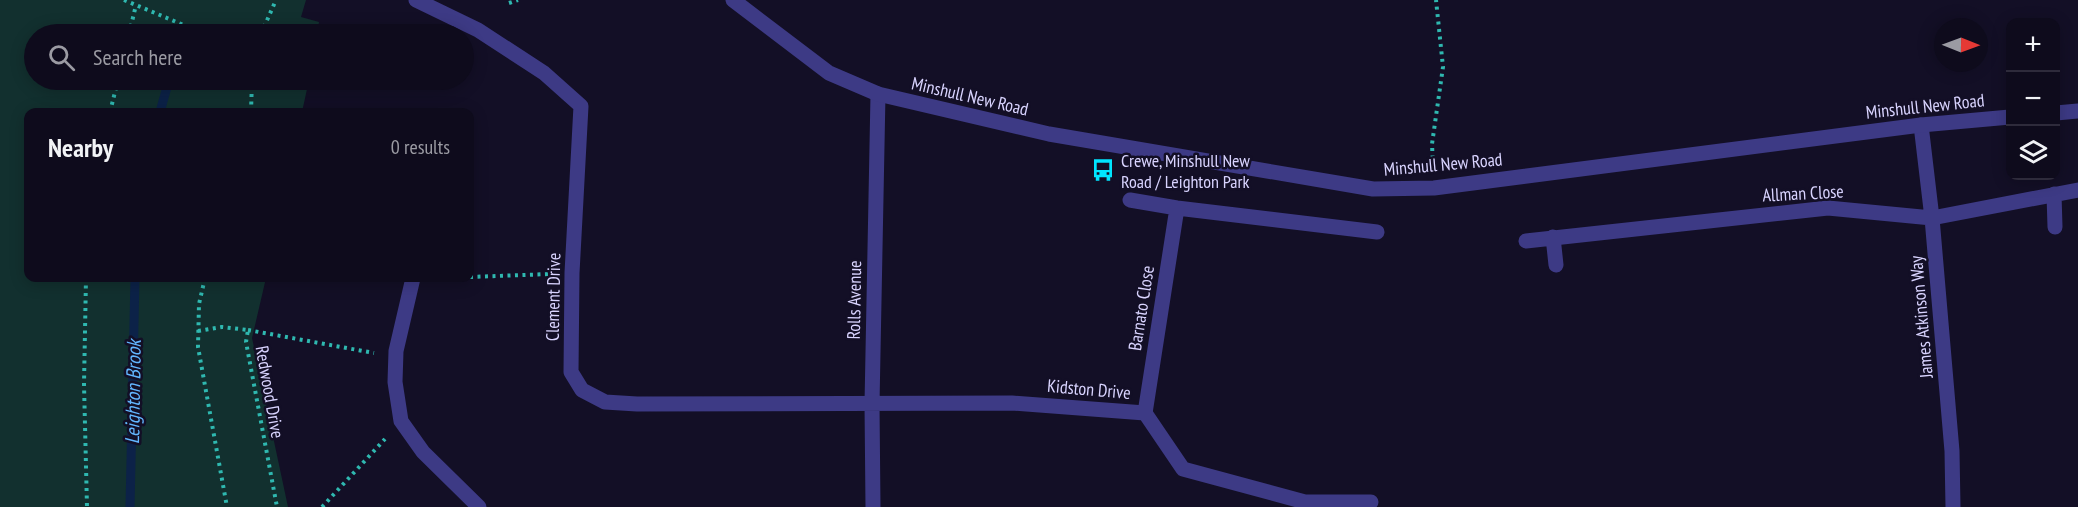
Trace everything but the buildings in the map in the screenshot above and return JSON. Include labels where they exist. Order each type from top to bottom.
[{"type":"street","name":"Clement Drive","points":[[416,0],[466,24]]},
{"type":"street","name":"Minshull New Road","points":[[734,0],[829,74],[878,94],[1049,134],[1373,189],[1434,188],[1921,125],[2006,117]]},
{"type":"street","name":"Clement Drive","points":[[474,28],[544,73],[581,106],[572,273],[571,372],[582,390],[605,402],[637,405],[872,404]]},
{"type":"street","name":"Rolls Avenue","points":[[873,507],[872,404],[878,94]]},
{"type":"street","points":[[2060,113],[2078,111]]},
{"type":"street","name":"James Atkinson Way","points":[[1921,125],[1932,218],[1952,451],[1953,507]]},
{"type":"street","name":"Allman Close","points":[[1526,241],[1828,208],[1932,218],[2078,190]]},
{"type":"street","points":[[2054,194],[2055,227]]},
{"type":"street","points":[[1130,200],[1177,208],[1377,232]]},
{"type":"street","name":"Barnato Close","points":[[1144,413],[1177,208]]},
{"type":"street","points":[[1553,237],[1557,265]]},
{"type":"street","points":[[412,282],[396,357],[395,382],[401,421],[423,452],[479,507]]},
{"type":"street","name":"Kidston Drive","points":[[872,404],[1012,403],[1144,413],[1183,469],[1306,505],[1371,502]]},
{"type":"path","points":[[124,0],[181,24]]},
{"type":"path","points":[[265,24],[276,0]]},
{"type":"path","points":[[510,3],[518,0]]},
{"type":"path","points":[[1434,188],[1432,144],[1443,67],[1436,0]]},
{"type":"path","points":[[131,24],[136,5]]},
{"type":"path","points":[[111,108],[116,90]]},
{"type":"path","points":[[250,108],[251,90]]},
{"type":"path","points":[[474,277],[572,273]]},
{"type":"path","points":[[86,282],[84,384],[87,507]]},
{"type":"path","points":[[204,282],[199,304],[198,347],[227,507]]},
{"type":"path","name":"Redwood Drive","points":[[198,331],[222,327],[248,330],[246,342],[277,507]]},
{"type":"path","points":[[248,330],[396,357]]},
{"type":"path","points":[[322,507],[401,421]]},
{"type":"green space","points":[[0,0],[306,0],[301,17],[319,22],[319,24],[24,24],[24,90],[307,90],[303,108],[24,108],[24,282],[265,282],[252,338],[288,507],[0,507]]},
{"type":"waterway","name":"Leighton Brook","points":[[161,108],[166,90]]},
{"type":"waterway","name":"Leighton Brook","points":[[130,507],[135,282]]},
{"type":"place","name":"Crewe, Minshull New Road / Leighton Park","points":[[1103,170]]}]
